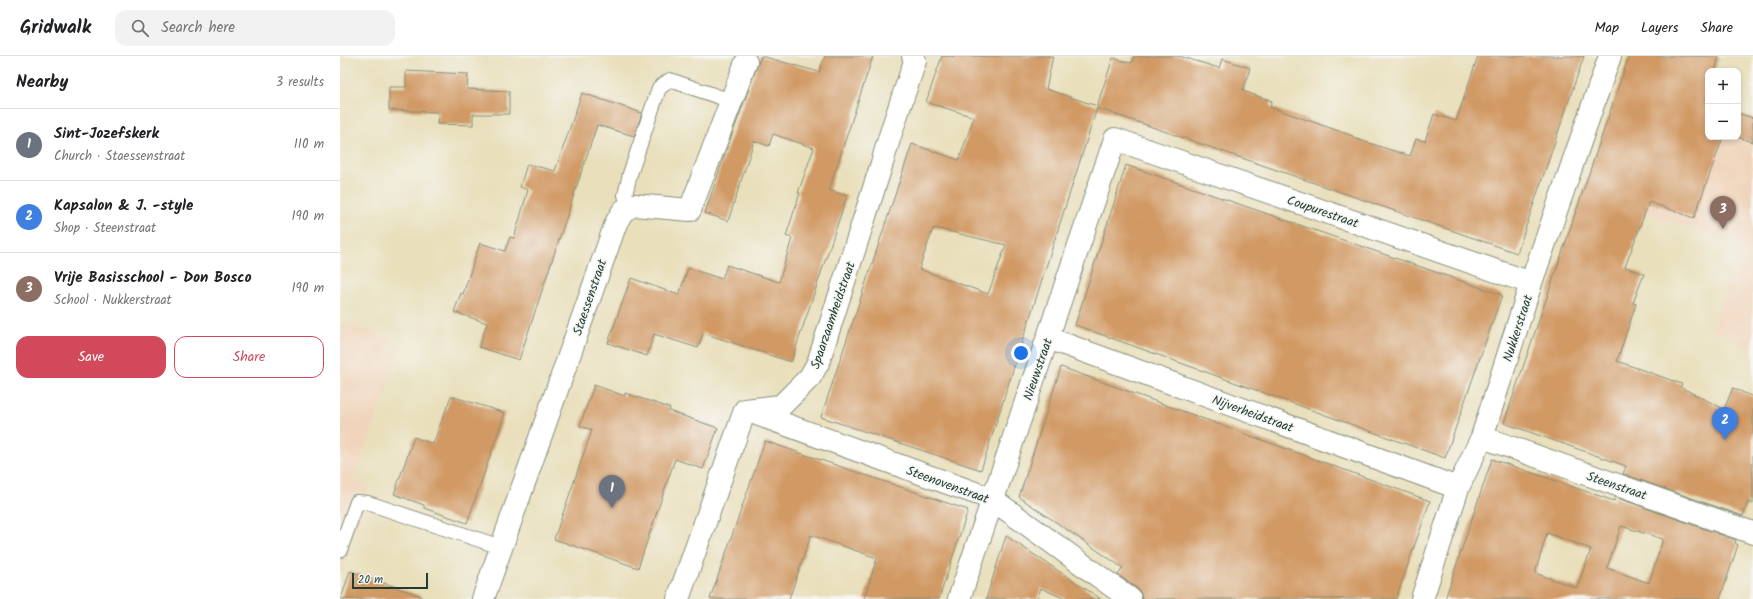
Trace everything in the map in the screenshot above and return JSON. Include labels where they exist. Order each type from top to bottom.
[{"type":"street","name":"Spaarzaamheidstraat","points":[[744,410],[780,406],[810,377],[818,363],[883,160],[892,127],[904,97],[914,61],[913,56]]},
{"type":"street","name":"Nukkerstraat","points":[[1422,599],[1458,488],[1482,437],[1531,283],[1610,56]]},
{"type":"street","points":[[630,208],[634,205],[690,210],[746,62]]},
{"type":"street","name":"Coupurestraat","points":[[1115,139],[1531,283]]},
{"type":"street","name":"Nieuwstraat","points":[[959,599],[1115,139]]},
{"type":"street","name":"Staessenstraat","points":[[482,599],[616,223],[623,211],[630,208]]},
{"type":"street","name":"Nijverheidstraat","points":[[1048,338],[1458,488]]},
{"type":"street","name":"Steenovenstraat","points":[[744,410],[992,499],[1130,599]]},
{"type":"street","points":[[678,599],[744,410]]},
{"type":"street","name":"Steenstraat","points":[[1482,437],[1753,533]]},
{"type":"lane","points":[[630,208],[626,195],[630,174],[659,88],[670,80],[731,101]]},
{"type":"lane","points":[[340,550],[357,502],[368,502],[501,547]]},
{"type":"shaded area","points":[[1696,98],[1705,102],[1705,140],[1741,140],[1741,114],[1753,118],[1753,348],[1712,330],[1741,245],[1645,213],[1610,114]]},
{"type":"shaded area","points":[[340,322],[403,343],[353,481],[370,487],[340,575]]},
{"type":"building","points":[[761,56],[819,72],[825,56],[873,56],[829,190],[847,196],[791,362],[703,333],[698,348],[654,334],[647,356],[608,343],[631,278],[679,295],[688,268],[722,279],[727,265],[779,282],[792,238],[786,236],[800,193],[798,193],[814,148],[773,134],[769,146],[754,141],[728,221],[705,213]]},
{"type":"building","points":[[942,56],[1053,56],[1046,89],[1097,106],[1113,58],[1132,63],[1134,56],[1179,56],[1219,68],[1222,59],[1250,68],[1243,91],[1272,101],[1270,107],[1353,136],[1353,138],[1410,156],[1416,139],[1425,141],[1434,114],[1456,121],[1478,56],[1584,56],[1517,253],[1097,108],[981,470],[821,417],[912,144],[959,160],[974,117],[926,102]],"holes":[[[935,228],[1006,245],[988,294],[919,269],[933,229]]]},
{"type":"building","points":[[1629,56],[1719,56],[1716,68],[1705,68],[1705,140],[1722,140],[1694,218],[1649,202],[1625,267],[1644,274],[1633,303],[1636,304],[1617,361],[1682,384],[1680,387],[1724,409],[1733,388],[1753,397],[1753,504],[1748,502],[1743,516],[1623,474],[1626,466],[1504,423]]},
{"type":"building","points":[[406,71],[468,74],[467,89],[509,91],[509,114],[473,114],[473,125],[437,124],[438,112],[389,110],[389,87],[406,87]]},
{"type":"building","points":[[582,93],[642,113],[634,136],[597,125],[519,360],[479,347],[487,323],[454,312],[461,293],[463,294],[480,243],[505,251],[510,237],[514,238],[528,190],[520,187],[527,164],[555,171]]},
{"type":"building","points":[[1741,114],[1753,118],[1753,142],[1741,138]]},
{"type":"building","points":[[1126,165],[1502,295],[1445,458],[1075,325]]},
{"type":"building","points":[[1061,367],[1430,501],[1396,599],[1142,599],[1138,589],[1118,575],[1123,568],[1019,497]]},
{"type":"building","points":[[594,385],[625,396],[625,393],[670,408],[669,411],[718,428],[703,469],[675,459],[638,568],[554,539],[592,430],[580,426]]},
{"type":"building","points":[[451,396],[505,413],[467,523],[424,508],[424,505],[394,494],[414,437],[433,444]]},
{"type":"building","points":[[765,441],[968,510],[939,599],[864,599],[877,558],[811,535],[789,599],[710,599]]},
{"type":"building","points":[[1492,459],[1614,501],[1615,497],[1736,540],[1735,543],[1738,545],[1720,599],[1445,599]],"holes":[[[1621,526],[1663,539],[1649,583],[1607,568]],[[1547,533],[1591,549],[1577,588],[1535,573]]]},
{"type":"building","points":[[1006,536],[1101,599],[1065,599],[1041,588],[1037,599],[986,599]]},
{"type":"building","points":[[350,571],[421,596],[421,599],[341,599]]},
{"type":"place","name":"Vrije Basisschool - Don Bosco","points":[[1723,229]]},
{"type":"place","name":"Kapsalon & J. -style","points":[[1725,440]]},
{"type":"place","name":"Sint-Jozefskerk","points":[[612,508]]}]
